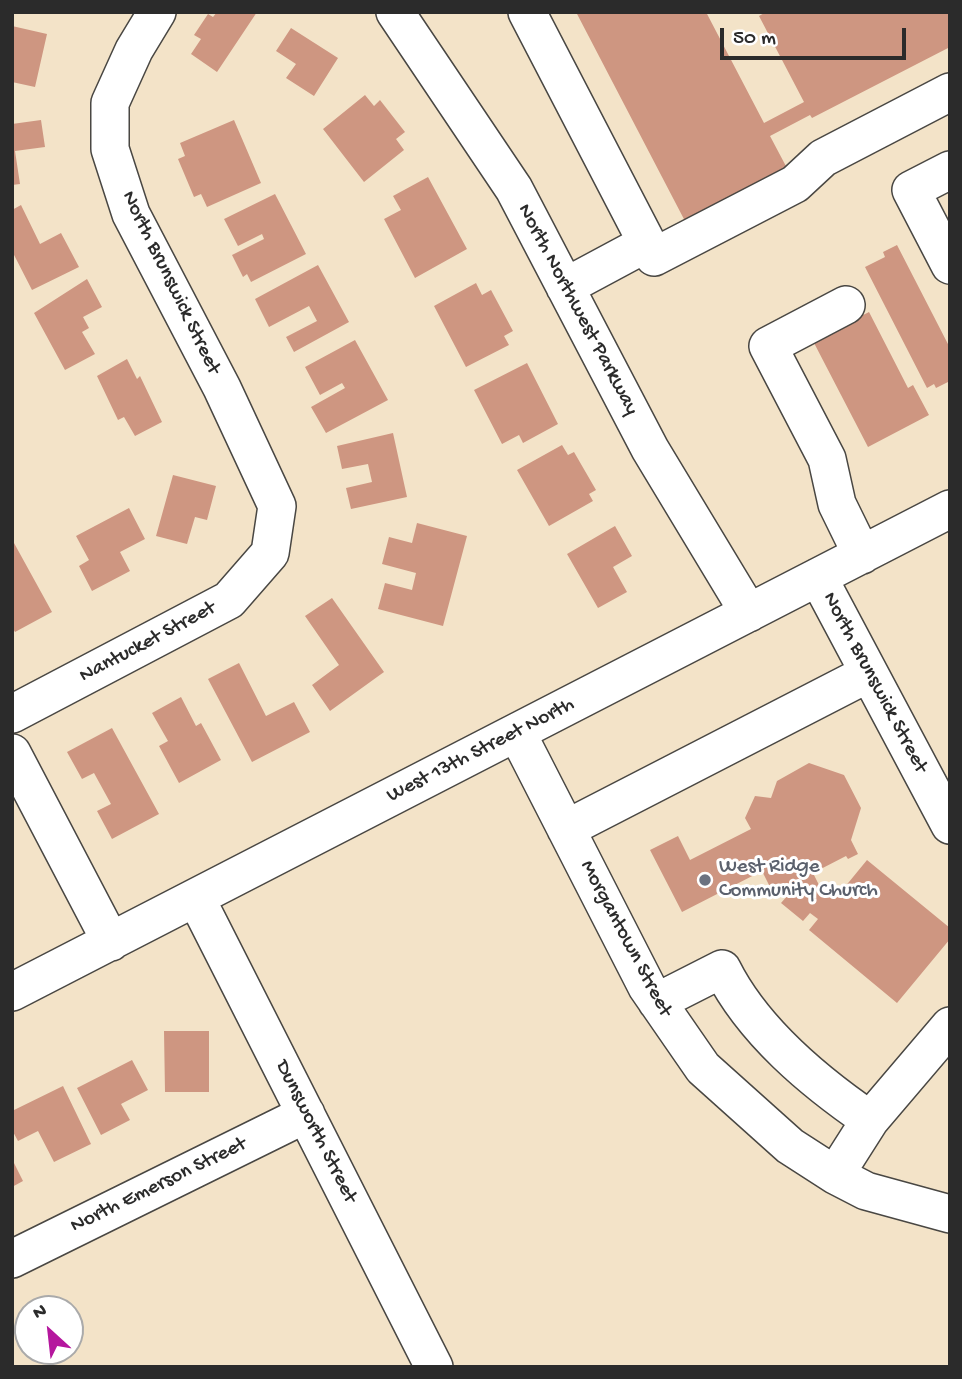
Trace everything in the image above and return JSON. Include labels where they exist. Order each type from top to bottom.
[{"type":"street","name":"North Brunswick Street","points":[[157,12],[134,50],[110,103],[110,149],[131,214],[222,387],[277,506],[270,553]]},
{"type":"street","name":"North Northwest Parkway","points":[[395,12],[514,189],[650,449],[749,613]]},
{"type":"street","points":[[527,12],[654,257],[795,184],[823,158],[950,92]]},
{"type":"street","points":[[950,170],[911,190],[950,265]]},
{"type":"street","points":[[565,288],[647,243]]},
{"type":"street","points":[[846,305],[768,345],[827,459],[836,504],[862,555]]},
{"type":"street","name":"West 13th Street North","points":[[12,992],[950,509]]},
{"type":"street","name":"Nantucket Street","points":[[12,715],[229,600],[270,553]]},
{"type":"street","name":"North Brunswick Street","points":[[818,578],[950,825]]},
{"type":"street","points":[[566,829],[869,673]]},
{"type":"street","name":"Morgantown Street","points":[[517,733],[657,1002],[703,1068],[790,1146],[835,1175],[866,1191],[950,1214]]},
{"type":"street","points":[[12,753],[111,942]]},
{"type":"street","name":"Dunsworth Street","points":[[196,898],[434,1367]]},
{"type":"street","points":[[657,1002],[722,969],[738,1002],[804,1069],[870,1120]]},
{"type":"street","points":[[835,1175],[870,1120],[950,1026]]},
{"type":"street","name":"North Emerson Street","points":[[12,1259],[306,1114]]},
{"type":"building","points":[[217,12],[257,12],[217,72],[191,54],[201,39],[194,35],[208,14],[213,17]]},
{"type":"building","points":[[576,12],[706,12],[764,123],[804,102],[759,16],[766,12],[950,12],[950,47],[812,118],[810,115],[770,136],[788,170],[686,223]]},
{"type":"building","points":[[12,26],[47,34],[35,87],[12,82]]},
{"type":"building","points":[[291,28],[338,58],[314,96],[286,78],[296,64],[276,51]]},
{"type":"building","points":[[365,95],[374,106],[380,100],[405,132],[396,139],[404,150],[364,182],[323,129]]},
{"type":"building","points":[[41,120],[45,147],[15,151],[20,184],[12,185],[12,124]]},
{"type":"building","points":[[234,120],[261,183],[207,207],[201,194],[194,197],[178,159],[185,156],[180,143]]},
{"type":"building","points":[[428,177],[467,249],[415,278],[384,219],[401,210],[393,196]]},
{"type":"building","points":[[275,194],[306,254],[251,282],[247,274],[243,277],[232,255],[264,239],[262,234],[238,246],[224,219]]},
{"type":"building","points":[[21,205],[40,244],[61,233],[79,267],[32,290],[12,251],[12,210]]},
{"type":"building","points":[[897,245],[950,348],[950,381],[936,388],[934,384],[927,388],[865,267],[885,257],[883,252]]},
{"type":"building","points":[[318,265],[349,322],[294,352],[286,337],[317,321],[309,306],[269,327],[255,299]]},
{"type":"building","points":[[87,279],[102,307],[83,317],[89,328],[82,332],[95,354],[65,370],[34,313]]},
{"type":"building","points":[[476,283],[482,295],[491,290],[513,331],[504,336],[509,345],[466,367],[434,306]]},
{"type":"building","points":[[869,312],[908,388],[913,385],[929,415],[868,447],[813,341]]},
{"type":"building","points":[[355,340],[388,400],[326,433],[311,407],[345,388],[342,383],[320,395],[305,367]]},
{"type":"building","points":[[127,359],[137,379],[140,376],[162,422],[135,436],[124,417],[118,420],[97,376]]},
{"type":"building","points":[[527,363],[558,424],[523,443],[519,435],[502,444],[474,390]]},
{"type":"building","points":[[393,433],[407,497],[351,509],[346,488],[372,482],[368,464],[342,469],[337,446]]},
{"type":"building","points":[[562,445],[568,455],[574,452],[596,490],[589,494],[593,501],[549,526],[517,470]]},
{"type":"building","points":[[173,475],[216,486],[207,520],[195,517],[187,544],[156,536]]},
{"type":"building","points":[[129,508],[145,539],[120,552],[130,571],[92,591],[79,566],[89,560],[76,536]]},
{"type":"building","points":[[417,523],[467,536],[443,626],[378,609],[385,583],[412,590],[416,573],[382,564],[389,537],[412,543]]},
{"type":"building","points":[[615,526],[632,556],[613,567],[627,592],[598,608],[567,554]]},
{"type":"building","points":[[14,543],[52,612],[15,632],[12,627]]},
{"type":"building","points":[[332,598],[384,672],[330,711],[312,685],[339,665],[305,616]]},
{"type":"building","points":[[239,663],[266,716],[294,702],[310,732],[252,762],[208,679]]},
{"type":"building","points":[[181,697],[196,726],[201,723],[221,760],[179,783],[159,746],[168,741],[152,713]]},
{"type":"building","points":[[112,728],[159,814],[112,839],[97,811],[111,804],[94,773],[82,779],[67,752]]},
{"type":"building","name":"West Ridge Community Church","points":[[809,763],[844,775],[861,808],[851,840],[858,854],[848,859],[846,856],[813,873],[820,887],[835,899],[867,860],[950,928],[950,939],[897,1003],[809,930],[818,919],[810,913],[803,921],[781,903],[788,895],[781,889],[773,893],[762,871],[682,912],[650,850],[678,836],[690,860],[751,829],[745,818],[755,796],[771,798],[777,781]]},
{"type":"building","points":[[164,1031],[209,1031],[209,1092],[165,1092]]},
{"type":"building","points":[[132,1060],[148,1090],[121,1104],[130,1120],[101,1135],[77,1088]]},
{"type":"building","points":[[63,1086],[91,1144],[54,1162],[38,1131],[18,1141],[12,1130],[12,1111]]},
{"type":"building","points":[[12,1159],[23,1181],[12,1187]]},
{"type":"place","name":"West Ridge Community Church","points":[[705,880]]}]
